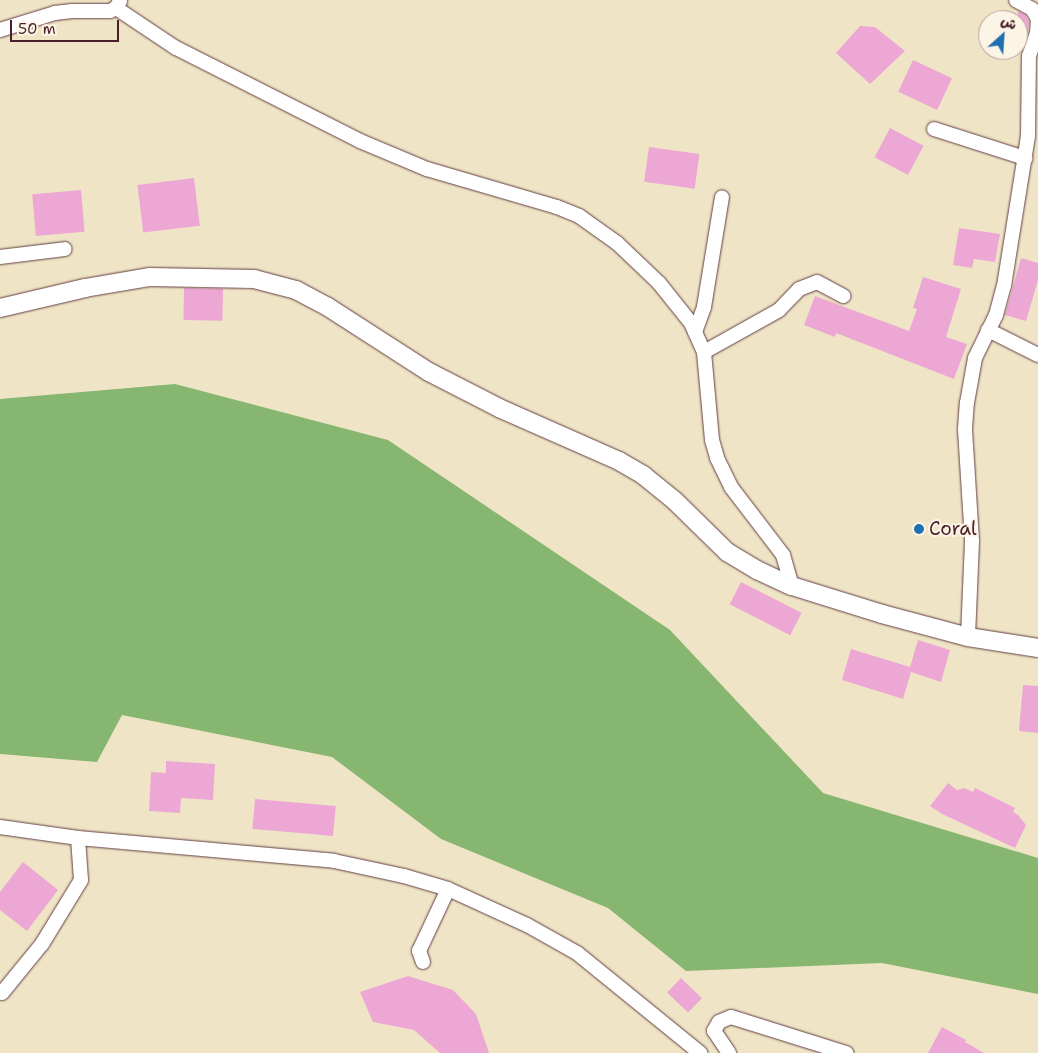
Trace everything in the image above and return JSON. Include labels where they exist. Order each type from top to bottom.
[{"type":"main road","points":[[0,308],[84,288],[150,277],[254,279],[296,290],[336,312],[429,372],[499,408],[619,461],[643,475],[675,501],[727,552],[742,562],[792,586],[844,603],[968,637],[1038,648]]},
{"type":"street","points":[[968,637],[972,541],[965,429],[975,358],[996,314],[1004,286],[1028,136],[1029,56],[1037,33],[1038,19],[1032,9],[1016,0]]},
{"type":"street","points":[[0,30],[55,14],[88,10],[103,13],[118,4],[176,48],[360,141],[427,169],[558,207],[579,216],[616,243],[659,283],[676,302],[695,332],[704,352],[708,379],[712,440],[716,458],[731,487],[783,555],[792,586]]},
{"type":"street","points":[[934,130],[1024,158]]},
{"type":"street","points":[[695,332],[704,307],[722,197]]},
{"type":"street","points":[[0,257],[65,249]]},
{"type":"street","points":[[704,352],[778,310],[799,288],[817,282],[843,296]]},
{"type":"street","points":[[988,330],[1038,354]]},
{"type":"street","points":[[0,827],[78,838],[334,861],[404,876],[448,889],[526,925],[577,953],[700,1053]]},
{"type":"street","points":[[2,993],[42,944],[81,880],[78,838]]},
{"type":"street","points":[[422,962],[419,951],[448,889]]},
{"type":"street","points":[[729,1053],[714,1032],[719,1022],[730,1017],[846,1053]]},
{"type":"green space","points":[[175,384],[388,440],[670,630],[823,793],[1038,858],[1038,994],[882,963],[686,971],[608,908],[441,839],[332,757],[122,715],[97,762],[0,754],[0,399]]},
{"type":"building","points":[[860,26],[875,27],[905,51],[870,84],[836,53]]},
{"type":"building","points":[[913,60],[952,78],[937,110],[898,92]]},
{"type":"building","points":[[890,128],[924,146],[908,175],[875,157]]},
{"type":"building","points":[[649,147],[700,154],[695,189],[644,182]]},
{"type":"building","points":[[194,178],[200,226],[143,233],[137,185]]},
{"type":"building","points":[[81,190],[85,232],[36,236],[32,194]]},
{"type":"building","points":[[959,228],[1000,234],[995,262],[974,259],[972,268],[953,265]]},
{"type":"building","points":[[1021,258],[1038,263],[1038,280],[1026,321],[1005,315]]},
{"type":"building","points":[[923,277],[961,289],[946,337],[967,344],[954,379],[836,333],[835,337],[804,325],[815,296],[909,331],[917,309],[913,308]]},
{"type":"building","points":[[184,288],[223,289],[222,321],[183,320]]},
{"type":"building","points":[[741,582],[802,613],[790,635],[730,604]]},
{"type":"building","points":[[918,640],[950,650],[941,682],[911,672],[903,699],[842,680],[851,649],[910,667]]},
{"type":"building","points":[[1023,685],[1038,686],[1038,733],[1019,731]]},
{"type":"building","points":[[166,761],[215,764],[213,800],[181,798],[180,813],[149,811],[151,772],[166,773]]},
{"type":"building","points":[[948,783],[957,790],[964,788],[973,792],[975,788],[1015,808],[1013,812],[1026,825],[1015,848],[942,814],[930,806]]},
{"type":"building","points":[[255,799],[336,806],[333,836],[252,829]]},
{"type":"building","points":[[23,862],[58,890],[27,931],[0,910],[0,892]]},
{"type":"building","points":[[408,976],[453,990],[476,1014],[489,1053],[440,1053],[414,1030],[373,1022],[360,992]]},
{"type":"building","points":[[681,978],[702,998],[688,1013],[667,992]]},
{"type":"building","points":[[942,1027],[966,1040],[965,1042],[984,1053],[928,1053]]},
{"type":"place","name":"Coral","points":[[919,529]]}]
